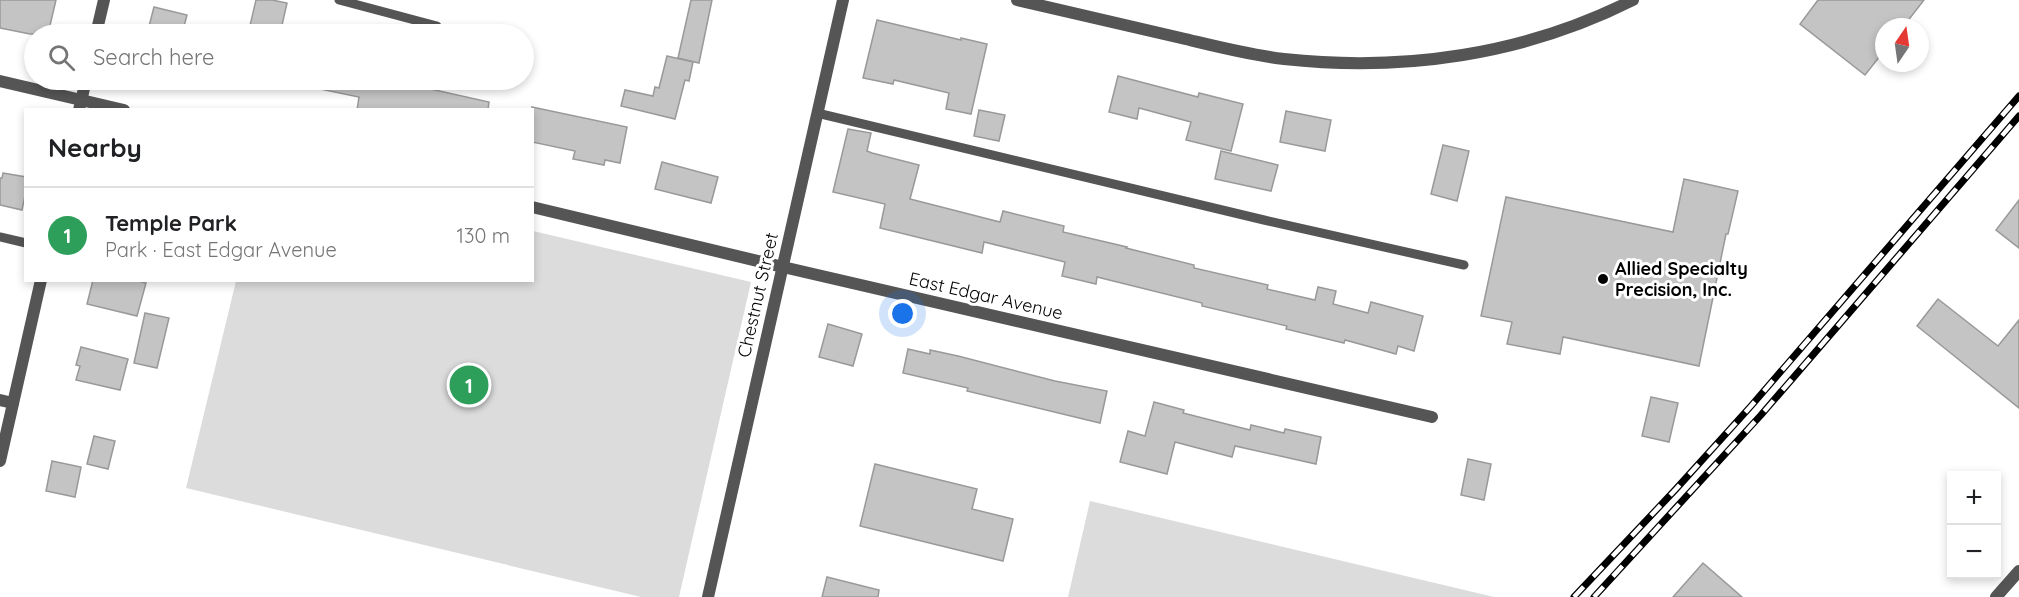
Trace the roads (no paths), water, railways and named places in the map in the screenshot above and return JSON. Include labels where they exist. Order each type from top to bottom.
[{"type":"street","points":[[98,24],[104,0]]},
{"type":"street","name":"Chestnut Street","points":[[708,597],[843,0]]},
{"type":"street","points":[[1017,0],[1242,52],[1282,59],[1349,64],[1394,64],[1460,56],[1526,42],[1567,29],[1632,0]]},
{"type":"street","points":[[0,81],[24,88]]},
{"type":"street","points":[[31,90],[80,104],[109,108]]},
{"type":"street","name":"East Edgar Avenue","points":[[534,207],[1432,417]]},
{"type":"street","points":[[0,461],[41,282]]},
{"type":"street","points":[[0,400],[13,403]]},
{"type":"street","points":[[1996,597],[2019,571]]},
{"type":"lane","points":[[339,0],[429,24]]},
{"type":"lane","points":[[817,113],[1264,220],[1464,265]]},
{"type":"lane","points":[[0,237],[24,243]]},
{"type":"railway","points":[[1574,597],[1751,406],[2019,96]]},
{"type":"railway","points":[[1594,597],[1761,415],[2019,116]]},
{"type":"place","name":"Allied Specialty Precision, Inc.","points":[[1603,279]]},
{"type":"place","name":"Temple Park","points":[[469,385]]}]
